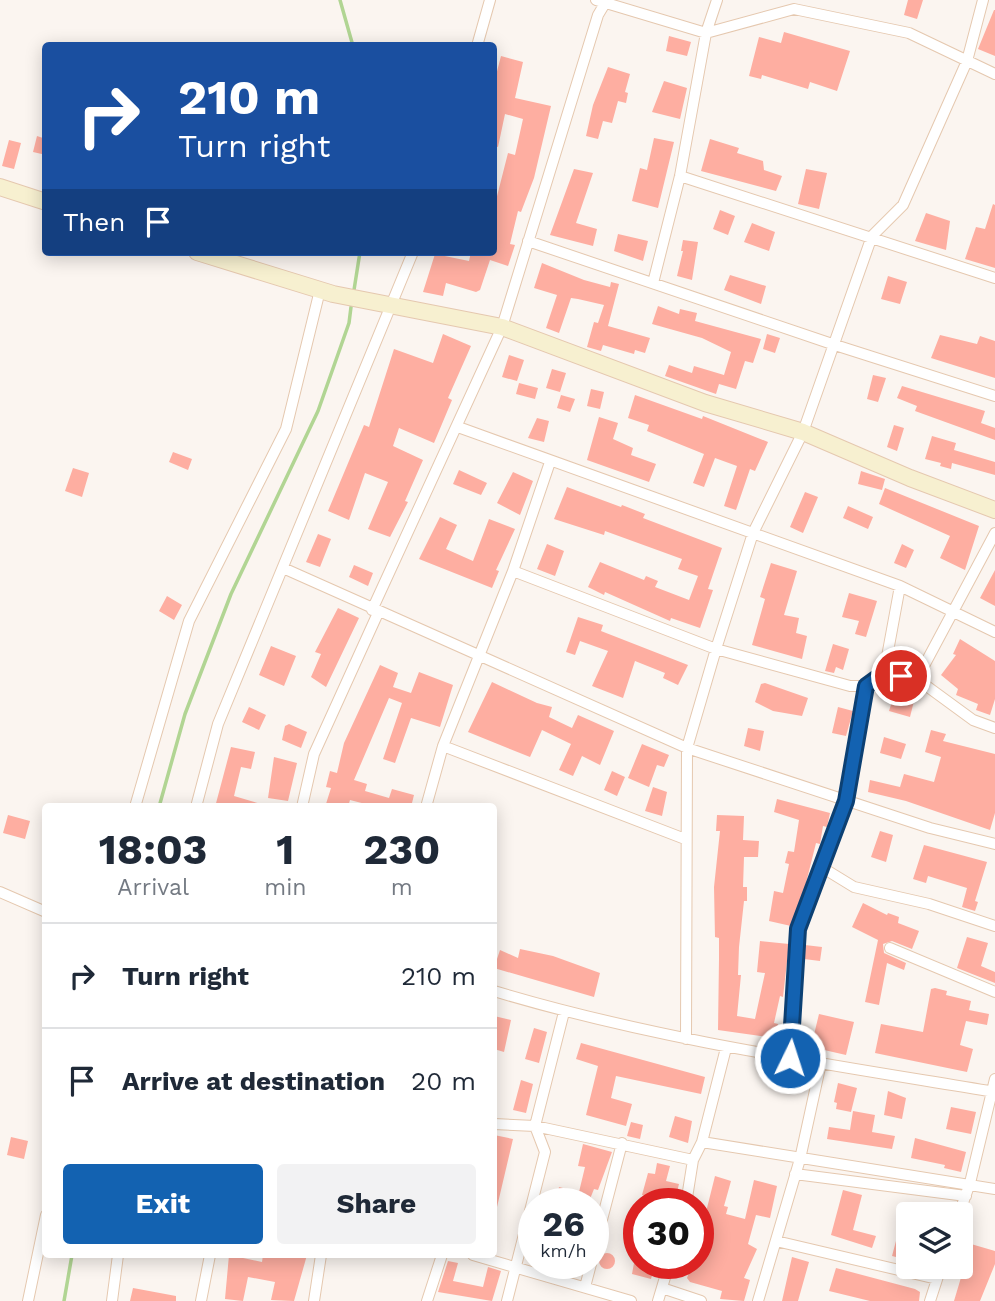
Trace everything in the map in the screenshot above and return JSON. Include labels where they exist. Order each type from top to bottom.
[{"type":"street","points":[[478,42],[490,0]]},
{"type":"street","points":[[653,283],[680,176],[706,33],[717,0]]},
{"type":"street","points":[[686,1039],[687,748],[753,533],[803,432],[872,236],[903,205],[967,61],[983,0]]},
{"type":"street","points":[[303,803],[314,754],[502,327],[603,1],[706,33],[794,9],[909,33],[995,74]]},
{"type":"street","points":[[680,176],[995,278]]},
{"type":"street","points":[[0,187],[42,201]]},
{"type":"street","points":[[528,241],[995,396]]},
{"type":"street","points":[[210,256],[320,290],[393,308],[502,327],[705,403],[803,432],[910,478],[995,510]]},
{"type":"street","points":[[197,803],[218,724],[393,308],[412,256]]},
{"type":"street","points":[[136,803],[189,621],[286,429],[320,290]]},
{"type":"street","points":[[458,427],[900,586],[995,632]]},
{"type":"street","points":[[427,803],[443,746],[513,571],[550,462]]},
{"type":"street","points":[[917,679],[995,533]]},
{"type":"street","points":[[283,568],[687,748],[846,801],[995,844]]},
{"type":"street","points":[[513,571],[716,649],[850,686],[866,686],[884,673],[900,586]]},
{"type":"street","points":[[884,673],[917,679],[973,720],[995,728]]},
{"type":"street","points":[[790,1058],[798,929],[846,801],[866,686]]},
{"type":"street","points":[[443,746],[685,839]]},
{"type":"street","points":[[823,868],[854,887],[929,904],[995,926]]},
{"type":"street","points":[[0,891],[42,910]]},
{"type":"street","points":[[890,948],[995,992]]},
{"type":"street","points":[[497,992],[564,1012],[726,1048],[993,1092]]},
{"type":"street","points":[[506,1301],[545,1152],[535,1126],[564,1012]]},
{"type":"street","points":[[689,1188],[693,1160],[702,1142],[726,1048]]},
{"type":"street","points":[[758,1301],[800,1159],[821,1063]]},
{"type":"street","points":[[964,1202],[995,1079]]},
{"type":"street","points":[[497,1124],[535,1126],[693,1160]]},
{"type":"street","points":[[702,1142],[995,1189]]},
{"type":"street","points":[[609,1193],[622,1143]]},
{"type":"street","points":[[795,1174],[966,1196]]},
{"type":"street","points":[[28,1301],[42,1234]]},
{"type":"street","points":[[776,1241],[896,1269]]},
{"type":"street","points":[[112,1301],[118,1258]]},
{"type":"street","points":[[201,1301],[209,1258]]},
{"type":"street","points":[[314,1301],[321,1258]]},
{"type":"street","points":[[427,1301],[441,1258]]},
{"type":"street","points":[[484,1258],[631,1301]]},
{"type":"street","points":[[584,1287],[586,1279]]},
{"type":"street","points":[[659,1301],[665,1279]]},
{"type":"street","points":[[930,1301],[937,1279]]},
{"type":"street","points":[[662,1288],[701,1301]]},
{"type":"building","points":[[908,0],[923,0],[917,19],[904,15]]},
{"type":"building","points":[[995,10],[995,56],[978,49]]},
{"type":"building","points":[[784,32],[850,51],[837,91],[810,82],[808,89],[762,75],[761,79],[749,76],[759,37],[781,43]]},
{"type":"building","points":[[669,36],[691,42],[687,56],[666,51]]},
{"type":"building","points":[[501,56],[523,62],[515,98],[551,106],[534,178],[521,212],[518,211],[510,244],[515,245],[508,266],[490,260],[480,290],[476,292],[446,283],[443,296],[423,292],[434,256],[469,261],[470,256],[497,256],[497,196],[508,153],[515,155],[523,119],[505,114],[497,147],[497,71]]},
{"type":"building","points":[[608,67],[630,74],[625,92],[628,93],[626,103],[618,101],[612,123],[603,121],[598,139],[586,136],[593,105]]},
{"type":"building","points":[[664,81],[687,88],[680,119],[652,112]]},
{"type":"building","points":[[37,136],[42,138],[42,154],[33,152]]},
{"type":"building","points":[[654,138],[674,142],[658,208],[632,201],[640,168],[647,170]]},
{"type":"building","points":[[710,139],[739,148],[737,153],[763,161],[764,170],[782,176],[776,191],[701,171]]},
{"type":"building","points":[[9,140],[21,143],[14,169],[2,166]]},
{"type":"building","points":[[574,169],[593,173],[576,223],[597,229],[593,246],[550,235]]},
{"type":"building","points":[[806,169],[827,173],[819,209],[798,204]]},
{"type":"building","points":[[993,204],[995,268],[965,259],[976,227],[985,229]]},
{"type":"building","points":[[720,210],[735,216],[728,235],[713,229]]},
{"type":"building","points":[[926,213],[950,221],[946,250],[915,241]]},
{"type":"building","points":[[752,223],[775,232],[769,251],[744,242]]},
{"type":"building","points":[[618,234],[648,241],[643,261],[614,251]]},
{"type":"building","points":[[683,240],[698,242],[692,280],[677,276]]},
{"type":"building","points":[[542,263],[584,280],[610,287],[611,282],[619,284],[608,326],[650,338],[645,353],[635,350],[634,354],[603,345],[601,351],[587,347],[594,322],[598,323],[604,305],[571,298],[559,333],[546,328],[557,295],[534,288]]},
{"type":"building","points":[[730,275],[766,286],[761,304],[724,290]]},
{"type":"building","points":[[888,276],[907,282],[900,304],[881,299]]},
{"type":"building","points":[[658,306],[679,314],[680,309],[697,313],[695,321],[761,339],[753,363],[745,361],[736,389],[719,384],[716,394],[665,376],[669,365],[692,373],[694,366],[724,375],[731,352],[702,338],[652,324]]},
{"type":"building","points":[[443,334],[471,346],[448,398],[452,400],[434,443],[399,428],[393,446],[423,460],[405,501],[408,502],[390,537],[368,529],[388,482],[365,473],[349,520],[328,511],[364,425],[369,427],[394,349],[433,363]]},
{"type":"building","points":[[767,334],[780,338],[775,353],[763,349]]},
{"type":"building","points":[[940,335],[977,344],[980,336],[995,341],[995,378],[931,358]]},
{"type":"building","points":[[509,355],[524,360],[517,381],[502,377]]},
{"type":"building","points":[[552,369],[566,373],[560,392],[546,388]]},
{"type":"building","points":[[873,375],[886,378],[878,402],[867,399]]},
{"type":"building","points":[[519,383],[538,388],[535,399],[516,394]]},
{"type":"building","points":[[902,386],[985,411],[981,423],[995,428],[995,440],[915,411],[917,406],[897,398]]},
{"type":"building","points":[[591,389],[604,392],[600,409],[587,406]]},
{"type":"building","points":[[561,395],[575,399],[570,412],[557,408]]},
{"type":"building","points":[[635,395],[702,419],[703,416],[768,442],[755,471],[750,469],[736,510],[724,506],[737,466],[715,458],[704,487],[693,483],[704,454],[647,431],[649,425],[628,418]]},
{"type":"building","points":[[599,417],[618,423],[613,439],[633,448],[631,455],[656,464],[649,482],[587,460]]},
{"type":"building","points":[[537,418],[549,421],[544,442],[528,438]]},
{"type":"building","points":[[894,425],[904,428],[897,451],[887,447]]},
{"type":"building","points":[[932,436],[956,443],[954,450],[995,462],[995,475],[952,463],[951,469],[925,459]]},
{"type":"building","points":[[173,452],[192,459],[188,470],[169,462]]},
{"type":"building","points":[[73,468],[89,473],[82,497],[65,491]]},
{"type":"building","points":[[459,470],[487,483],[481,495],[453,484]]},
{"type":"building","points":[[861,471],[885,479],[882,490],[858,484]]},
{"type":"building","points":[[513,472],[533,481],[520,515],[497,503]]},
{"type":"building","points":[[567,487],[645,514],[643,518],[722,548],[708,589],[713,590],[700,628],[671,618],[670,621],[588,587],[600,562],[644,580],[646,576],[658,581],[655,587],[689,600],[698,576],[678,569],[682,559],[605,531],[604,535],[554,519]]},
{"type":"building","points":[[885,488],[979,526],[965,570],[940,558],[950,536],[879,504]]},
{"type":"building","points":[[805,492],[818,497],[803,533],[790,527]]},
{"type":"building","points":[[848,506],[873,517],[868,529],[843,518]]},
{"type":"building","points":[[440,517],[457,525],[446,549],[473,561],[489,519],[515,529],[496,570],[499,571],[492,588],[419,559]]},
{"type":"building","points":[[318,534],[331,539],[320,567],[306,562]]},
{"type":"building","points":[[547,544],[564,551],[555,576],[537,569]]},
{"type":"building","points":[[902,544],[914,550],[906,568],[894,563]]},
{"type":"building","points":[[771,563],[797,571],[784,615],[799,618],[796,633],[807,636],[802,659],[752,645],[765,599],[760,597]]},
{"type":"building","points":[[354,565],[373,573],[368,586],[349,577]]},
{"type":"building","points":[[995,570],[995,606],[980,598]]},
{"type":"building","points":[[849,593],[877,601],[866,637],[855,634],[859,621],[842,617]]},
{"type":"building","points":[[167,596],[182,605],[174,620],[159,611]]},
{"type":"building","points":[[338,608],[359,618],[326,687],[311,677],[321,654],[315,652]]},
{"type":"building","points":[[578,617],[603,625],[601,631],[688,665],[678,685],[663,678],[665,673],[635,661],[623,698],[592,686],[608,651],[580,641],[575,655],[566,652]]},
{"type":"building","points":[[960,639],[995,661],[995,699],[990,715],[976,710],[978,704],[956,695],[958,689],[941,675],[956,655],[953,654]]},
{"type":"building","points":[[833,644],[849,649],[843,670],[836,667],[834,673],[825,671]]},
{"type":"building","points":[[271,646],[296,656],[284,686],[259,675]]},
{"type":"building","points":[[380,665],[398,673],[393,687],[411,693],[419,672],[453,685],[440,727],[411,718],[395,763],[383,759],[402,703],[389,698],[354,780],[367,784],[365,791],[389,798],[392,789],[414,795],[412,803],[362,803],[350,800],[349,803],[326,803],[331,788],[326,787],[330,771],[337,773],[344,743]]},
{"type":"building","points":[[492,682],[552,707],[549,717],[572,728],[578,715],[614,731],[600,765],[582,756],[573,776],[559,770],[571,744],[542,730],[530,757],[468,732]]},
{"type":"building","points":[[765,683],[808,698],[802,716],[773,711],[755,702],[761,684]]},
{"type":"building","points":[[894,695],[914,701],[910,717],[889,711]]},
{"type":"building","points":[[249,707],[266,715],[259,730],[242,722]]},
{"type":"building","points":[[838,707],[853,711],[846,736],[832,733]]},
{"type":"building","points":[[289,724],[307,732],[301,748],[282,740],[285,726]]},
{"type":"building","points":[[748,728],[764,731],[760,751],[744,746]]},
{"type":"building","points":[[931,730],[946,734],[943,741],[995,754],[995,813],[990,830],[906,801],[868,792],[870,780],[900,787],[904,774],[934,782],[941,757],[925,752]]},
{"type":"building","points":[[884,737],[906,744],[901,759],[880,753]]},
{"type":"building","points":[[642,744],[669,755],[664,767],[657,765],[649,787],[628,778]]},
{"type":"building","points":[[231,747],[255,752],[251,769],[241,767],[234,796],[258,803],[216,803]]},
{"type":"building","points":[[274,757],[297,763],[288,801],[268,798]]},
{"type":"building","points":[[612,771],[625,777],[617,796],[604,790]]},
{"type":"building","points":[[653,787],[667,792],[662,816],[645,811]]},
{"type":"building","points":[[777,799],[830,813],[827,827],[823,826],[820,844],[816,843],[805,887],[791,926],[769,921],[774,891],[783,893],[789,864],[785,863],[788,851],[794,852],[799,820],[774,812]]},
{"type":"building","points":[[8,815],[30,821],[25,839],[3,833]]},
{"type":"building","points":[[717,815],[744,816],[743,840],[759,841],[758,857],[744,857],[743,887],[747,887],[747,901],[744,901],[739,947],[738,975],[741,975],[737,1016],[755,1019],[765,973],[757,972],[760,941],[789,944],[783,997],[780,996],[774,1023],[778,1024],[775,1038],[718,1030],[719,938],[715,937],[714,887],[720,831],[716,831]]},
{"type":"building","points":[[880,831],[893,835],[886,862],[871,857]]},
{"type":"building","points":[[924,845],[987,862],[975,901],[978,902],[975,911],[962,907],[967,888],[928,876],[926,883],[913,879]]},
{"type":"building","points":[[863,903],[887,915],[888,913],[899,917],[898,923],[919,931],[912,949],[892,941],[883,944],[884,953],[906,963],[904,970],[887,963],[879,1005],[865,1002],[878,940],[852,927]]},
{"type":"building","points":[[967,937],[988,943],[981,966],[995,972],[995,983],[957,968]]},
{"type":"building","points":[[805,945],[822,947],[820,961],[804,959]]},
{"type":"building","points":[[520,949],[553,956],[600,973],[594,997],[497,969],[500,950],[518,958]]},
{"type":"building","points":[[931,989],[947,991],[946,995],[971,1001],[969,1010],[989,1014],[987,1025],[966,1021],[960,1045],[973,1049],[967,1072],[875,1053],[881,1024],[923,1032]]},
{"type":"building","points":[[819,1014],[854,1022],[846,1055],[811,1047]]},
{"type":"building","points":[[497,1017],[511,1020],[504,1052],[497,1050]]},
{"type":"building","points":[[534,1028],[547,1032],[539,1063],[525,1059]]},
{"type":"building","points":[[581,1043],[705,1077],[701,1094],[616,1076],[611,1098],[632,1104],[626,1126],[586,1115],[598,1066],[576,1059]]},
{"type":"building","points":[[521,1080],[533,1084],[526,1113],[513,1110]]},
{"type":"building","points":[[838,1083],[857,1088],[851,1112],[836,1109],[837,1103],[834,1102]]},
{"type":"building","points":[[888,1091],[906,1098],[902,1119],[884,1115]]},
{"type":"building","points":[[951,1107],[976,1112],[971,1134],[946,1129]]},
{"type":"building","points":[[853,1111],[875,1115],[872,1132],[895,1136],[892,1149],[827,1139],[829,1127],[850,1130]]},
{"type":"building","points":[[675,1116],[692,1121],[688,1143],[669,1137]]},
{"type":"building","points":[[631,1122],[643,1125],[640,1139],[627,1136]]},
{"type":"building","points":[[497,1136],[513,1139],[497,1207]]},
{"type":"building","points":[[11,1137],[28,1141],[24,1159],[7,1155]]},
{"type":"building","points":[[915,1138],[966,1152],[961,1172],[944,1168],[945,1165],[911,1158]]},
{"type":"building","points":[[583,1144],[612,1152],[599,1188],[580,1188],[585,1167],[578,1166]]},
{"type":"building","points":[[657,1163],[670,1166],[666,1181],[679,1184],[678,1188],[644,1188],[648,1173],[655,1174]]},
{"type":"building","points":[[715,1176],[731,1181],[724,1206],[728,1207],[726,1214],[745,1219],[754,1180],[777,1186],[770,1218],[756,1215],[748,1244],[757,1249],[744,1278],[750,1280],[744,1301],[720,1299],[722,1291],[688,1279],[714,1279],[712,1188]]},
{"type":"building","points":[[843,1190],[862,1195],[853,1230],[876,1236],[872,1248],[831,1235]]},
{"type":"building","points":[[896,1241],[896,1257],[892,1256]]},
{"type":"building","points":[[973,1245],[995,1251],[995,1264],[980,1301],[954,1301],[961,1279],[973,1279]]},
{"type":"building","points":[[609,1254],[614,1258],[614,1264],[609,1268]]},
{"type":"building","points":[[792,1257],[809,1262],[798,1301],[782,1301]]},
{"type":"building","points":[[229,1258],[262,1262],[263,1258],[306,1258],[294,1301],[271,1300],[275,1282],[248,1277],[243,1301],[225,1299]]},
{"type":"building","points":[[448,1261],[458,1263],[453,1281],[483,1287],[488,1267],[501,1271],[492,1301],[438,1292]]},
{"type":"building","points":[[836,1268],[915,1289],[920,1292],[919,1301],[870,1301],[829,1291]]},
{"type":"building","points":[[133,1288],[176,1296],[176,1301],[130,1301]]},
{"type":"waterway","points":[[340,0],[352,42]]},
{"type":"waterway","points":[[354,290],[359,256]]},
{"type":"waterway","points":[[160,803],[185,714],[231,594],[318,411],[349,323],[351,307]]},
{"type":"waterway","points":[[64,1301],[71,1258]]},
{"type":"route","points":[[790,1058],[798,929],[846,801],[866,686],[884,673],[901,676]]}]
